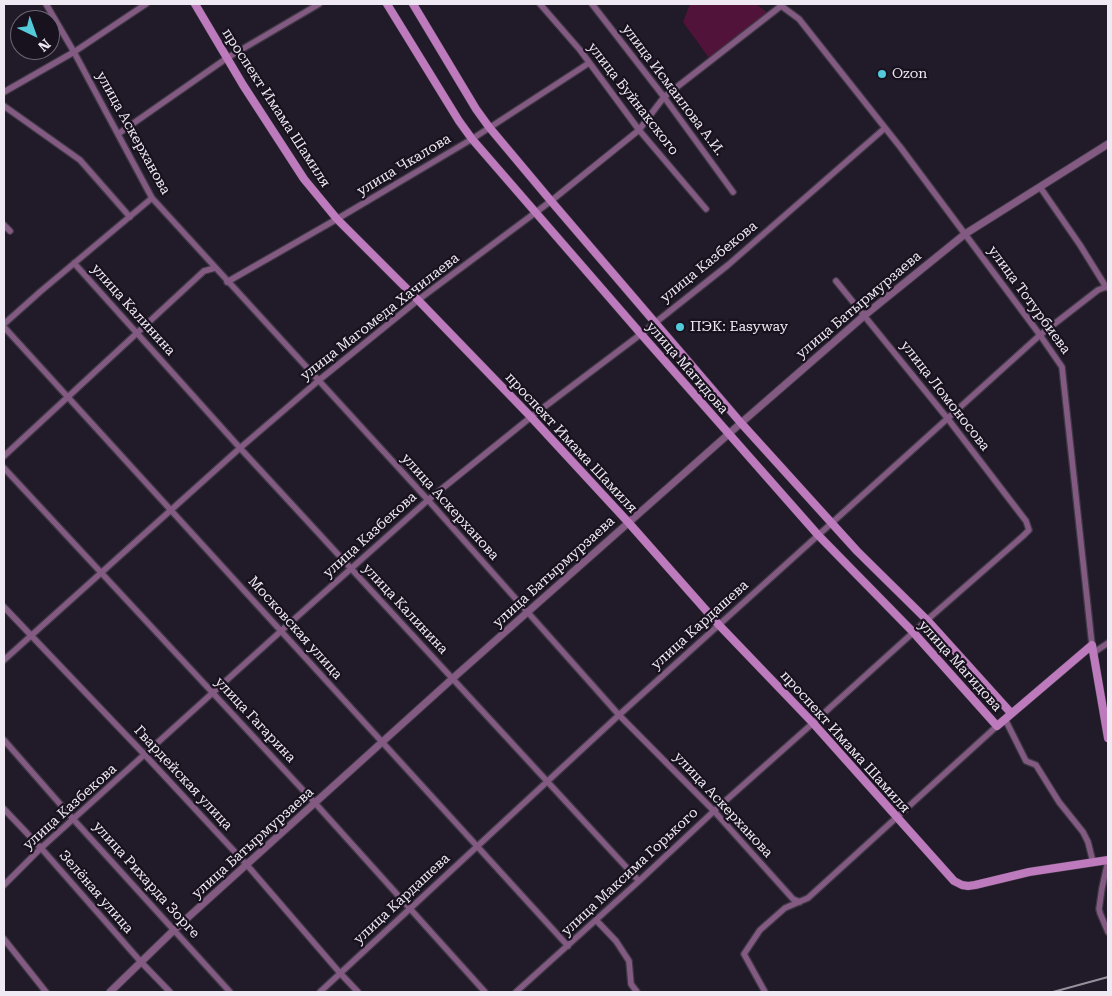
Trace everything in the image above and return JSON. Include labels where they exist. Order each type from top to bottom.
[{"type":"main road","name":"проспект Имама Шамиля","points":[[196,4],[243,86],[304,179],[337,219],[531,417],[628,522],[719,625],[813,723],[954,881],[968,886],[1030,872],[1094,862]]},
{"type":"main road","name":"улица Магидова","points":[[386,4],[472,139],[818,535],[913,632],[997,726]]},
{"type":"main road","name":"улица Магидова","points":[[412,4],[489,128],[741,423],[857,551],[926,620],[1008,716]]},
{"type":"main road","points":[[997,726],[1093,649]]},
{"type":"main road","name":"улица Тотурбиева","points":[[1093,649],[1108,734]]},
{"type":"main road","points":[[1094,862],[1108,860]]},
{"type":"street","name":"улица Аскерханова","points":[[46,4],[74,52],[152,198],[428,500],[619,715],[714,811],[793,899],[800,902]]},
{"type":"street","points":[[4,92],[74,52],[146,4]]},
{"type":"street","points":[[118,134],[227,58],[319,4]]},
{"type":"street","name":"улица Буйнакского","points":[[540,4],[580,50],[638,130],[706,209]]},
{"type":"street","name":"улица Исмаилова А.И.","points":[[592,4],[664,97],[733,192]]},
{"type":"street","name":"улица Магомеда Хачилаева","points":[[4,660],[240,448],[318,381],[418,300],[551,201],[638,130],[664,97],[780,5]]},
{"type":"street","name":"улица Тотурбиева","points":[[780,5],[799,19],[885,128],[1040,334],[1062,367],[1093,649]]},
{"type":"street","name":"улица Чкалова","points":[[227,282],[472,139],[589,64]]},
{"type":"street","points":[[4,106],[80,160],[130,217]]},
{"type":"street","name":"улица Казбекова","points":[[4,884],[41,848],[428,500],[531,417],[728,265],[885,128]]},
{"type":"street","name":"улица Батырмурзаева","points":[[110,992],[174,930],[452,679],[865,315],[965,234],[1108,144]]},
{"type":"street","points":[[1040,186],[1107,287]]},
{"type":"street","points":[[4,326],[41,290],[152,198]]},
{"type":"street","points":[[4,225],[10,231]]},
{"type":"street","name":"улица Калинина","points":[[74,263],[240,448],[639,881]]},
{"type":"street","points":[[4,456],[204,271],[214,268]]},
{"type":"street","name":"улица Ломоносова","points":[[836,281],[948,419],[1026,521],[1028,530]]},
{"type":"street","name":"улица Кардашева","points":[[320,992],[619,715],[1040,334],[1098,290],[1107,287]]},
{"type":"street","name":"Московская улица","points":[[4,326],[568,946]]},
{"type":"street","name":"улица Гагарина","points":[[4,468],[315,803],[485,992]]},
{"type":"street","name":"улица Максима Горького","points":[[516,992],[714,811],[1028,530]]},
{"type":"street","name":"Гвардейская улица","points":[[4,607],[247,865],[358,992]]},
{"type":"street","points":[[1093,649],[1108,644]]},
{"type":"street","name":"улица Магидова","points":[[1008,716],[1026,761],[1036,765],[1059,802],[1083,832],[1094,862]]},
{"type":"street","points":[[765,992],[744,954],[760,930],[785,908],[808,898],[997,726]]},
{"type":"street","name":"улица Рихарда Зорге","points":[[4,740],[230,992]]},
{"type":"street","name":"Зелёная улица","points":[[4,809],[170,992]]},
{"type":"street","points":[[1108,860],[1099,909],[1108,932]]},
{"type":"street","points":[[596,920],[616,941],[629,961],[631,984],[637,992]]},
{"type":"street","points":[[4,939],[46,992]]},
{"type":"shaded area","points":[[690,4],[756,4],[768,13],[709,58],[683,22]]},
{"type":"railway","points":[[1053,992],[1108,977]]},
{"type":"place","name":"Ozon","points":[[882,74]]},
{"type":"place","name":"ПЭК: Easyway","points":[[680,327]]}]
